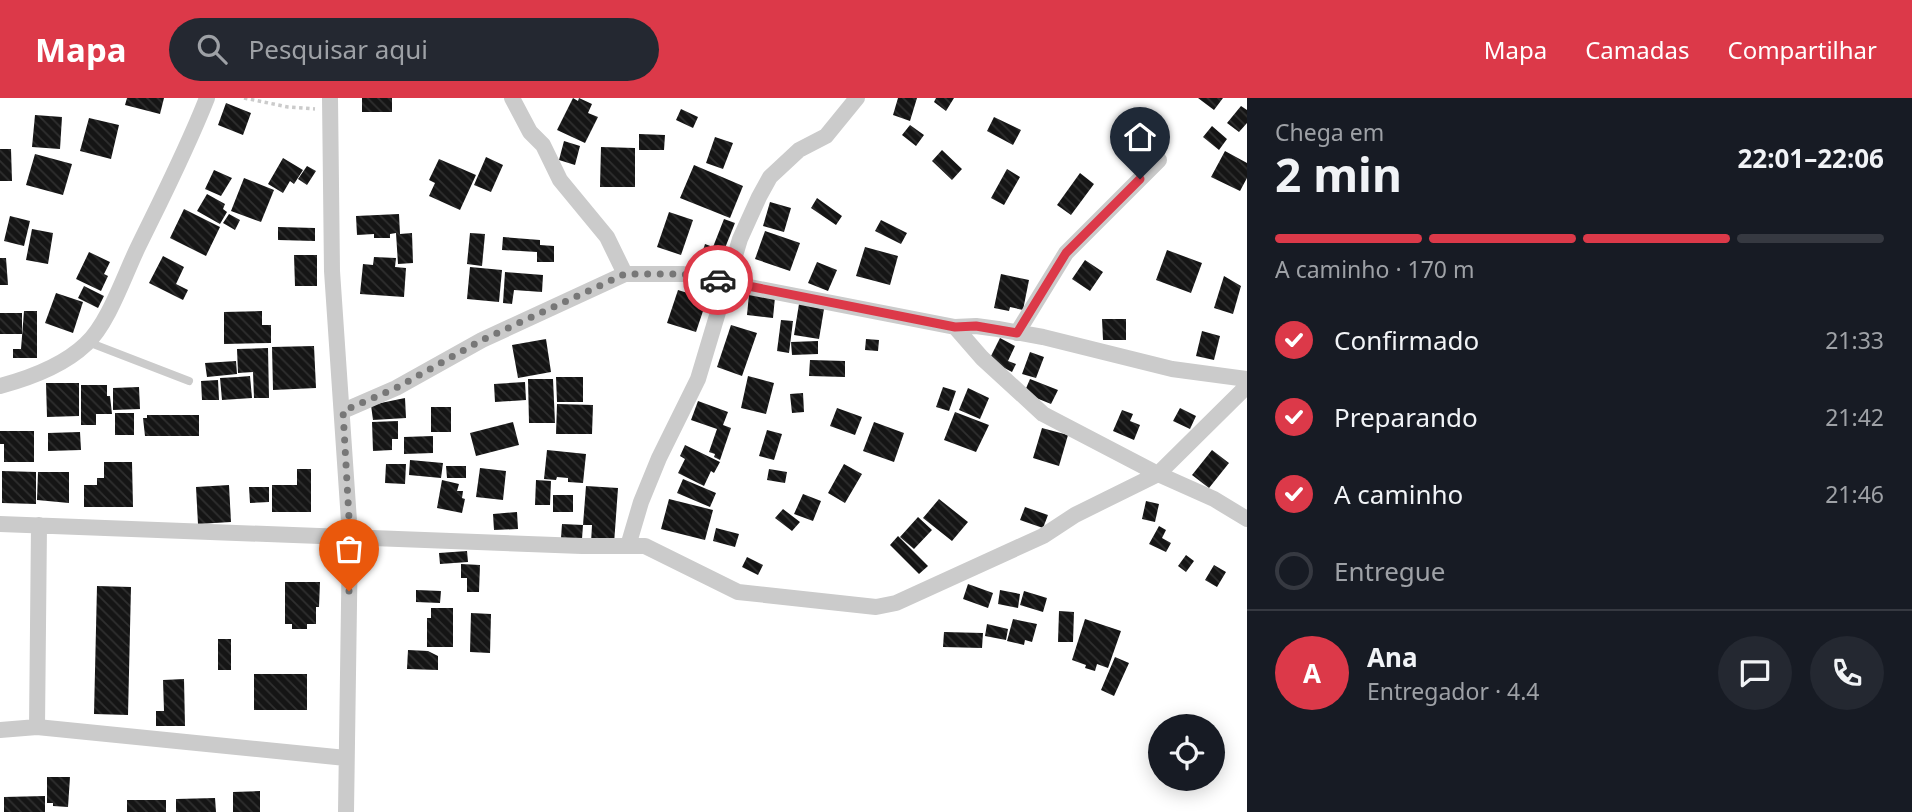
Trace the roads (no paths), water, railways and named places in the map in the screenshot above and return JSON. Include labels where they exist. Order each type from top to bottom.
[{"type":"street","points":[[0,386],[24,380],[67,360],[88,342],[111,306],[207,98]]},
{"type":"street","points":[[512,98],[530,132],[543,145],[560,180],[607,237],[625,274]]},
{"type":"street","points":[[628,545],[641,502],[659,458],[698,379],[740,239],[770,177],[799,150],[826,136],[857,98]]},
{"type":"street","points":[[330,104],[332,271],[350,536],[346,812]]},
{"type":"street","points":[[1017,333],[1066,253],[1160,160]]},
{"type":"street","points":[[343,411],[396,388],[482,340],[625,274],[683,274],[955,327],[976,326],[1017,333],[1172,369],[1247,379]]},
{"type":"street","points":[[955,327],[982,358],[1043,414],[1158,474],[1214,499],[1247,519]]},
{"type":"street","points":[[0,524],[582,546],[645,546],[738,592],[876,607],[896,603],[1014,550],[1043,536],[1075,515],[1158,474],[1247,386]]},
{"type":"street","points":[[37,727],[39,525]]},
{"type":"street","points":[[0,730],[37,727],[346,758]]},
{"type":"lane","points":[[88,342],[189,381]]}]
